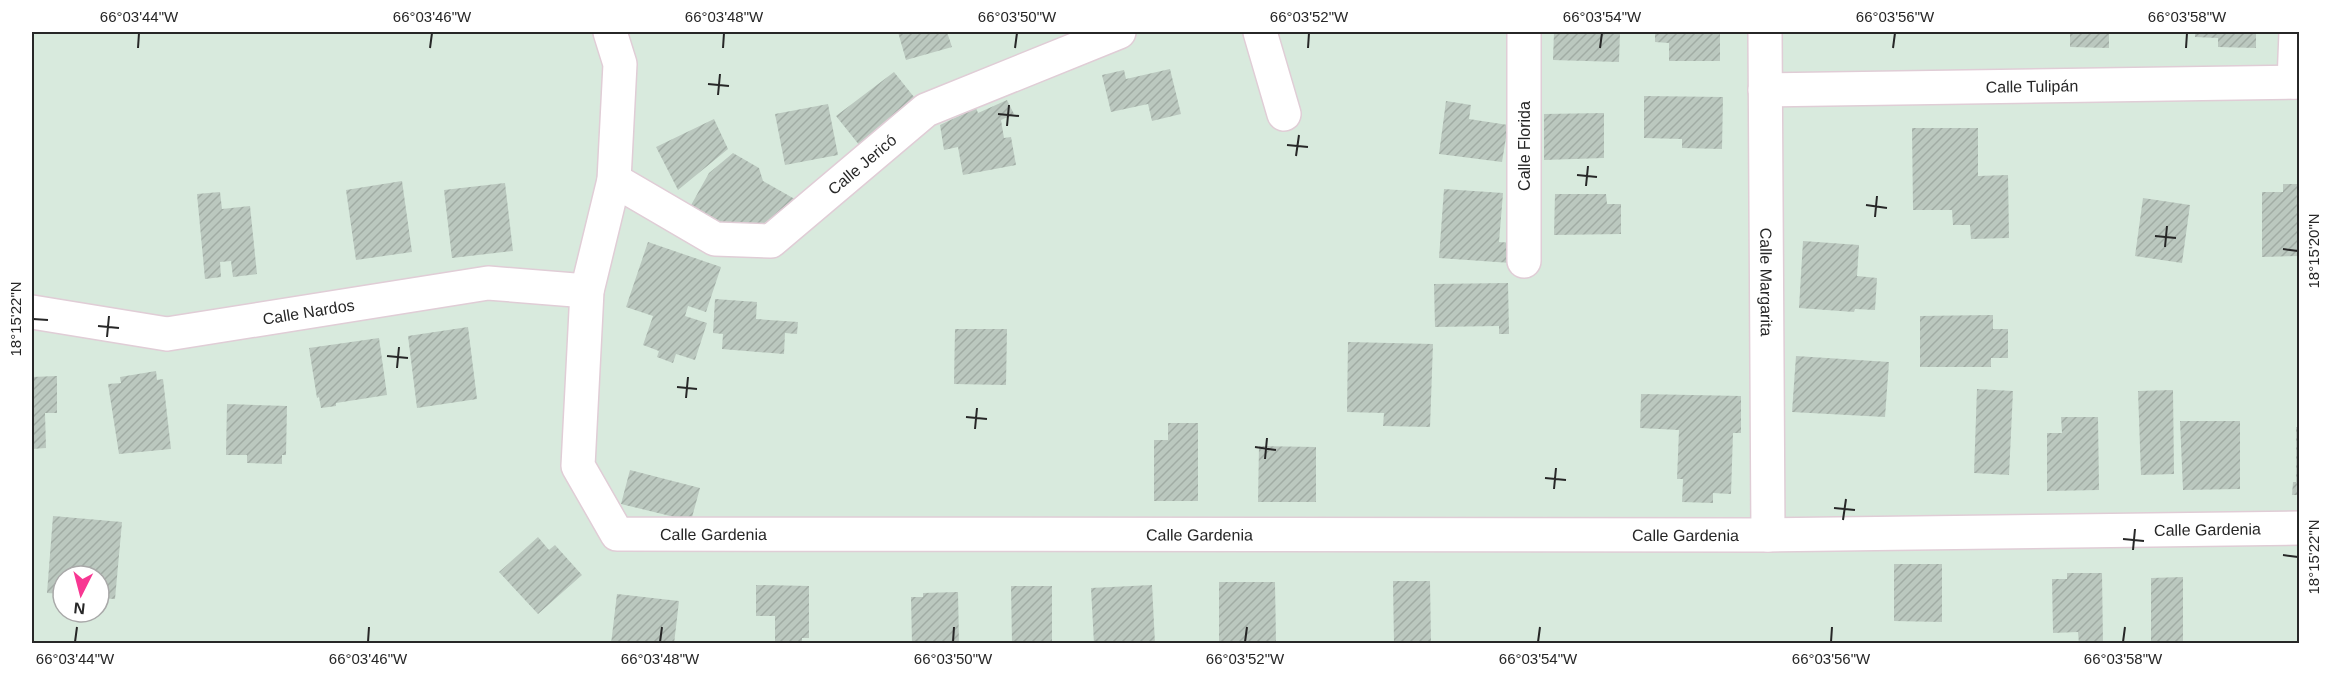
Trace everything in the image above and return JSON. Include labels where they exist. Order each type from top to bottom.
[{"type":"street","name":"Calle Gardenia","points":[[610,32],[620,64],[614,180],[587,291],[578,466],[617,534],[1768,535],[2300,528]]},
{"type":"street","name":"Calle Jericó","points":[[614,180],[714,239],[771,241],[926,110],[1119,32]]},
{"type":"street","points":[[1260,32],[1284,114]]},
{"type":"street","name":"Calle Florida","points":[[1524,32],[1524,261]]},
{"type":"street","name":"Calle Margarita","points":[[1765,32],[1768,535]]},
{"type":"street","points":[[2296,32],[2296,82]]},
{"type":"street","name":"Calle Tulipán","points":[[1765,90],[2296,82]]},
{"type":"street","name":"Calle Nardos","points":[[32,312],[167,334],[488,283],[587,291]]},
{"type":"building","points":[[898,32],[947,32],[952,47],[906,60]]},
{"type":"building","points":[[1554,32],[1620,32],[1619,62],[1553,60]]},
{"type":"building","points":[[1655,32],[1720,32],[1720,61],[1669,61],[1669,43],[1655,42]]},
{"type":"building","points":[[2070,32],[2109,32],[2109,48],[2070,47]]},
{"type":"building","points":[[2195,32],[2256,32],[2256,48],[2218,47],[2218,38],[2195,37]]},
{"type":"building","points":[[1170,69],[1181,114],[1152,121],[1148,104],[1111,112],[1102,75],[1124,70],[1126,79]]},
{"type":"building","points":[[894,72],[918,102],[860,146],[836,116]]},
{"type":"building","points":[[1644,96],[1723,97],[1722,149],[1682,148],[1682,139],[1644,138]]},
{"type":"building","points":[[1007,100],[1014,114],[1001,120],[1004,138],[1011,137],[1016,165],[963,175],[958,147],[944,150],[940,125],[976,108],[978,113]]},
{"type":"building","points":[[1446,101],[1471,105],[1469,119],[1508,125],[1502,162],[1439,154]]},
{"type":"building","points":[[828,104],[838,155],[785,165],[775,114]]},
{"type":"building","points":[[1604,113],[1604,158],[1544,160],[1544,114]]},
{"type":"building","points":[[714,119],[728,149],[678,190],[656,147]]},
{"type":"building","points":[[1912,128],[1978,128],[1978,176],[2008,175],[2009,238],[1971,239],[1970,225],[1953,225],[1952,210],[1913,210]]},
{"type":"building","points":[[733,153],[759,168],[763,181],[800,202],[772,224],[743,237],[690,207],[709,173]]},
{"type":"building","points":[[402,181],[412,252],[356,260],[346,190]]},
{"type":"building","points":[[505,183],[513,251],[452,258],[444,190]]},
{"type":"building","points":[[2283,184],[2300,184],[2300,256],[2262,257],[2262,192],[2283,192]]},
{"type":"building","points":[[1444,189],[1503,193],[1499,242],[1513,243],[1511,263],[1439,258]]},
{"type":"building","points":[[220,192],[222,209],[250,206],[257,274],[233,277],[231,261],[220,262],[221,277],[205,279],[197,194]]},
{"type":"building","points":[[1555,194],[1606,194],[1607,204],[1621,204],[1621,234],[1554,235]]},
{"type":"building","points":[[2143,198],[2190,205],[2182,263],[2135,256]]},
{"type":"building","points":[[1803,241],[1859,245],[1857,276],[1877,278],[1875,310],[1855,309],[1854,312],[1799,308]]},
{"type":"building","points":[[648,242],[721,267],[706,312],[688,306],[685,316],[707,323],[695,360],[676,354],[673,363],[657,357],[659,351],[643,345],[653,316],[626,307]]},
{"type":"building","points":[[1508,283],[1509,334],[1499,334],[1499,326],[1435,327],[1434,284]]},
{"type":"building","points":[[715,299],[757,302],[756,319],[798,322],[797,334],[785,333],[784,354],[722,349],[723,334],[713,333]]},
{"type":"building","points":[[1993,315],[1993,329],[2008,329],[2008,358],[1991,358],[1991,367],[1920,367],[1920,316]]},
{"type":"building","points":[[468,327],[477,399],[417,408],[408,336]]},
{"type":"building","points":[[955,329],[1007,329],[1006,385],[954,384]]},
{"type":"building","points":[[379,338],[387,395],[336,403],[336,406],[321,408],[319,397],[317,398],[309,348]]},
{"type":"building","points":[[1348,342],[1433,344],[1430,427],[1383,426],[1384,413],[1347,412]]},
{"type":"building","points":[[1796,356],[1889,362],[1885,417],[1792,412]]},
{"type":"building","points":[[156,371],[157,380],[163,379],[171,449],[119,454],[108,384],[121,383],[120,377]]},
{"type":"building","points":[[57,376],[57,413],[45,413],[46,448],[32,449],[32,377]]},
{"type":"building","points":[[1977,389],[2013,391],[2009,475],[1974,473]]},
{"type":"building","points":[[2173,390],[2174,474],[2141,475],[2138,391]]},
{"type":"building","points":[[1641,394],[1741,396],[1741,433],[1733,433],[1731,494],[1713,493],[1713,503],[1682,502],[1683,479],[1677,479],[1679,430],[1640,428]]},
{"type":"building","points":[[227,404],[287,406],[286,455],[282,455],[282,464],[247,463],[247,455],[226,455]]},
{"type":"building","points":[[2061,417],[2098,417],[2099,490],[2047,491],[2047,433],[2062,433]]},
{"type":"building","points":[[2180,421],[2240,421],[2240,489],[2183,490]]},
{"type":"building","points":[[1168,423],[1198,423],[1198,501],[1154,501],[1154,440],[1168,440]]},
{"type":"building","points":[[2296,427],[2300,427],[2300,495],[2292,495],[2293,482],[2296,482]]},
{"type":"building","points":[[1259,446],[1316,447],[1316,502],[1258,502]]},
{"type":"building","points":[[630,470],[700,488],[691,521],[621,504]]},
{"type":"building","points":[[53,516],[122,522],[115,599],[111,599],[111,564],[51,564],[51,593],[47,593]]},
{"type":"building","points":[[538,537],[549,550],[555,545],[582,575],[538,614],[499,572]]},
{"type":"building","points":[[1894,564],[1942,564],[1942,622],[1894,621]]},
{"type":"building","points":[[2067,573],[2102,573],[2103,644],[2079,644],[2078,632],[2053,633],[2052,579],[2067,579]]},
{"type":"building","points":[[2183,577],[2183,644],[2151,644],[2151,578]]},
{"type":"building","points":[[1393,581],[1430,581],[1431,644],[1394,644]]},
{"type":"building","points":[[1219,582],[1275,582],[1276,644],[1219,643]]},
{"type":"building","points":[[756,585],[809,586],[809,638],[802,638],[802,644],[775,644],[775,616],[756,616]]},
{"type":"building","points":[[1152,585],[1155,644],[1094,644],[1091,588]]},
{"type":"building","points":[[1011,586],[1052,586],[1052,644],[1012,644]]},
{"type":"building","points":[[958,592],[959,644],[912,644],[911,597],[923,597],[923,593]]},
{"type":"building","points":[[617,594],[679,601],[674,644],[611,644]]}]
